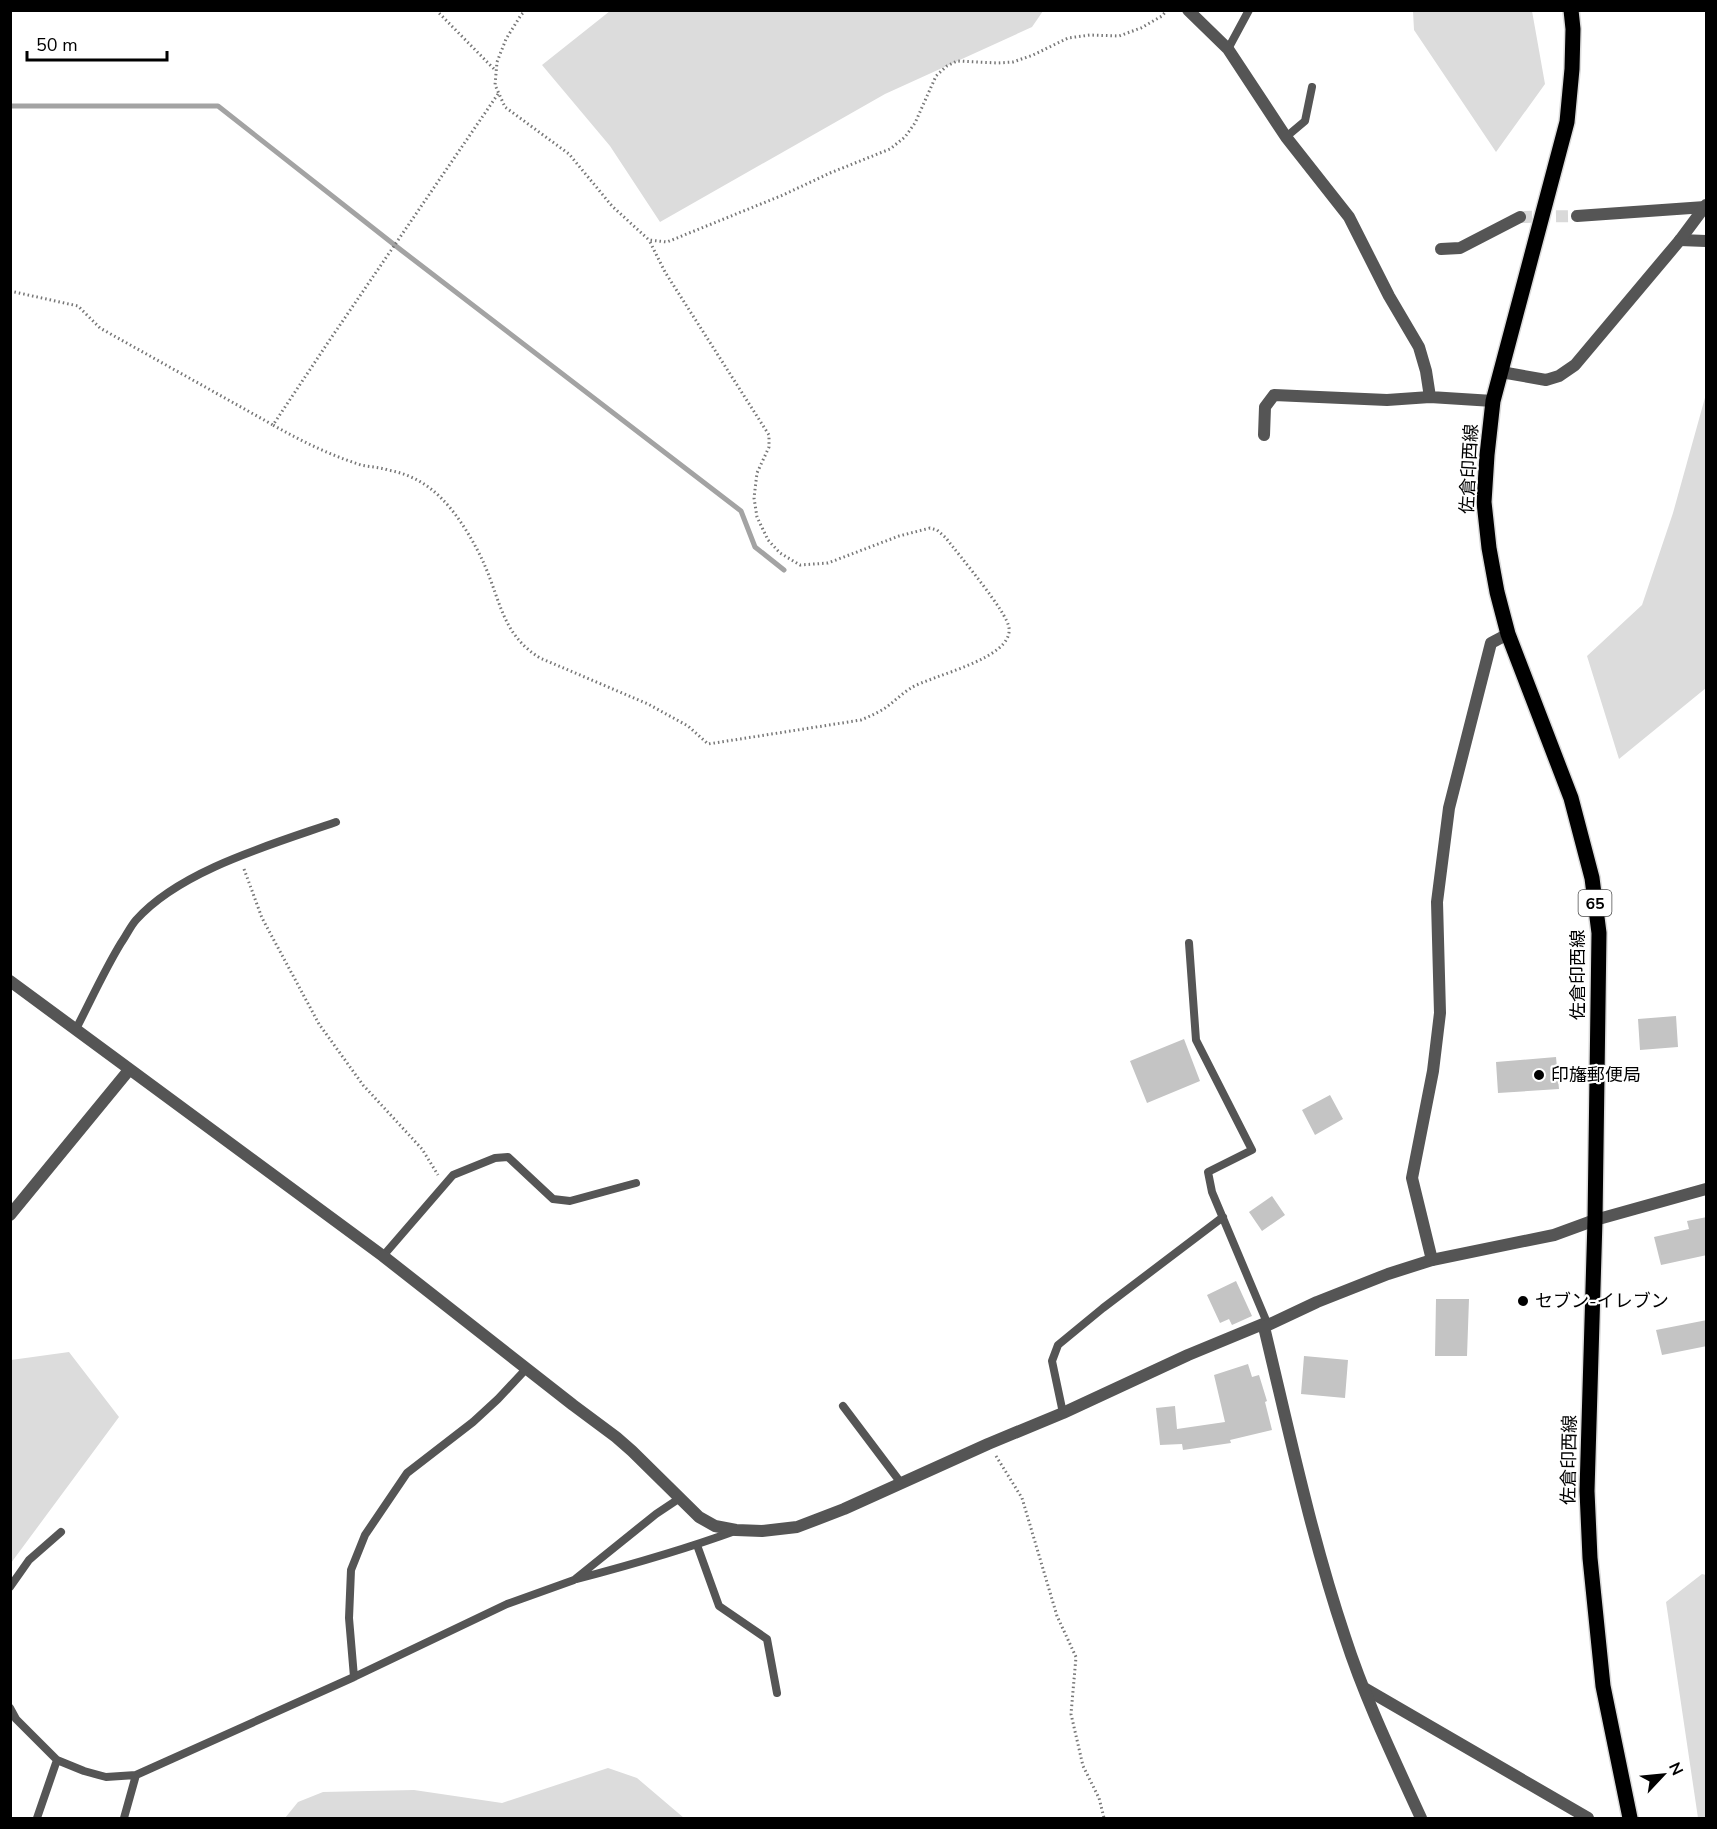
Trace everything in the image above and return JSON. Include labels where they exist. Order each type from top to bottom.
[{"type":"main road","name":"佐倉印西線","points":[[1571,10],[1572,69],[1567,122],[1493,401],[1484,502],[1488,548],[1508,634],[1571,798],[1592,878],[1599,933],[1595,1220],[1587,1491],[1590,1558],[1603,1686],[1630,1818]]},
{"type":"street","points":[[1188,10],[1228,49],[1286,136],[1349,217],[1389,296],[1419,347],[1430,397]]},
{"type":"street","points":[[1501,372],[1546,380],[1559,376],[1575,366],[1706,206]]},
{"type":"street","points":[[1577,216],[1706,206]]},
{"type":"street","points":[[1442,249],[1460,248],[1520,217]]},
{"type":"street","points":[[1680,240],[1707,241]]},
{"type":"street","points":[[1264,435],[1265,407],[1274,395],[1387,400],[1430,397],[1493,401]]},
{"type":"street","points":[[1432,1260],[1412,1178],[1433,1071],[1440,1013],[1437,902],[1447,820],[1491,644],[1508,634]]},
{"type":"street","points":[[10,981],[383,1256],[616,1437],[699,1517],[715,1526],[736,1530],[762,1531],[797,1527],[844,1509],[1063,1413],[1188,1355],[1263,1324],[1266,1326],[1317,1302],[1388,1274],[1432,1260],[1554,1235],[1595,1220],[1707,1189]]},
{"type":"street","points":[[10,1215],[129,1070]]},
{"type":"street","points":[[1266,1326],[1329,1587],[1364,1688],[1421,1818]]},
{"type":"street","points":[[1364,1688],[1587,1818]]},
{"type":"lane","points":[[1228,49],[1249,10]]},
{"type":"lane","points":[[1286,136],[1305,121],[1312,87]]},
{"type":"lane","points":[[76,1029],[108,964],[134,922],[154,902],[189,880],[240,856],[336,822]]},
{"type":"lane","points":[[1188,943],[1196,1040],[1252,1150],[1208,1172],[1212,1192],[1266,1326]]},
{"type":"lane","points":[[383,1256],[453,1175],[495,1158],[508,1157],[553,1199],[570,1202],[636,1183]]},
{"type":"lane","points":[[1063,1413],[1052,1361],[1058,1345],[1223,1217]]},
{"type":"lane","points":[[354,1677],[349,1618],[351,1570],[365,1535],[407,1473],[473,1422],[527,1368]]},
{"type":"lane","points":[[843,1406],[901,1483]]},
{"type":"lane","points":[[574,1580],[656,1514],[680,1498]]},
{"type":"lane","points":[[10,1708],[15,1719],[57,1760],[84,1772],[106,1777],[136,1775],[354,1677],[507,1604],[574,1580],[697,1545],[736,1530]]},
{"type":"lane","points":[[10,1587],[29,1560],[61,1532]]},
{"type":"lane","points":[[697,1545],[719,1606],[767,1639],[777,1693]]},
{"type":"lane","points":[[37,1818],[57,1760]]},
{"type":"lane","points":[[124,1818],[136,1775]]},
{"type":"path","points":[[436,10],[496,71]]},
{"type":"path","points":[[10,291],[78,306],[100,328],[298,439],[363,465],[403,473],[432,489],[446,503],[477,551],[514,636],[523,646],[540,658],[664,712],[688,726],[708,744],[861,720],[881,711],[912,688],[929,679],[986,657],[1007,639],[1009,628],[1000,608],[937,530],[930,528],[899,536],[828,563],[800,565],[780,553],[768,540],[757,517],[754,498],[757,473],[769,447],[769,435],[665,272],[649,240],[612,206],[569,154],[505,107],[498,94],[495,85],[497,62],[507,39],[526,10]]},
{"type":"path","points":[[649,240],[667,242],[783,195],[830,172],[890,149],[905,136],[915,123],[936,76],[947,66],[957,62],[1012,62],[1033,55],[1068,38],[1090,35],[1119,36],[1141,28],[1162,16],[1167,10]]},
{"type":"path","points":[[273,425],[498,94]]},
{"type":"path","points":[[240,856],[262,918],[319,1024],[363,1085],[422,1149],[444,1187]]},
{"type":"path","points":[[988,1444],[1022,1498],[1058,1616],[1076,1657],[1071,1714],[1083,1766],[1099,1798],[1104,1818]]},
{"type":"shaded area","points":[[610,11],[1043,11],[1032,27],[885,94],[660,222],[610,146],[542,65]]},
{"type":"shaded area","points":[[1413,11],[1532,11],[1545,84],[1496,152],[1414,30]]},
{"type":"shaded area","points":[[1706,394],[1706,688],[1619,759],[1587,656],[1642,605],[1673,513]]},
{"type":"shaded area","points":[[69,1352],[119,1417],[11,1563],[11,1360]]},
{"type":"shaded area","points":[[1702,1574],[1706,1575],[1706,1818],[1698,1818],[1666,1602]]},
{"type":"shaded area","points":[[608,1768],[637,1778],[684,1818],[285,1818],[298,1802],[323,1792],[414,1790],[502,1803]]},
{"type":"building","points":[[1676,1016],[1678,1047],[1640,1050],[1638,1019]]},
{"type":"building","points":[[1184,1039],[1200,1081],[1147,1103],[1130,1061]]},
{"type":"building","points":[[1556,1057],[1559,1089],[1498,1093],[1496,1062]]},
{"type":"building","points":[[1330,1095],[1343,1119],[1315,1135],[1302,1110]]},
{"type":"building","points":[[1272,1196],[1285,1215],[1262,1231],[1249,1212]]},
{"type":"building","points":[[1707,1217],[1707,1255],[1661,1265],[1654,1237],[1689,1229],[1687,1221]]},
{"type":"building","points":[[1236,1281],[1252,1316],[1232,1325],[1229,1319],[1220,1323],[1207,1295]]},
{"type":"building","points":[[1436,1299],[1469,1299],[1467,1356],[1435,1356]]},
{"type":"building","points":[[1707,1320],[1707,1346],[1662,1355],[1656,1330]]},
{"type":"building","points":[[1304,1356],[1348,1360],[1345,1398],[1301,1394]]},
{"type":"building","points":[[1248,1364],[1252,1377],[1259,1375],[1267,1401],[1265,1402],[1272,1430],[1230,1440],[1231,1443],[1183,1450],[1182,1444],[1160,1445],[1156,1408],[1175,1406],[1177,1429],[1225,1422],[1214,1375]]},
{"type":"waterway","points":[[10,106],[218,106],[401,250],[741,511],[755,547],[784,570]]},
{"type":"tunnel","points":[[1520,217],[1577,216]]},
{"type":"place","name":"印旛郵便局","points":[[1539,1075]]},
{"type":"place","name":"セブン-イレブン","points":[[1523,1301]]}]
